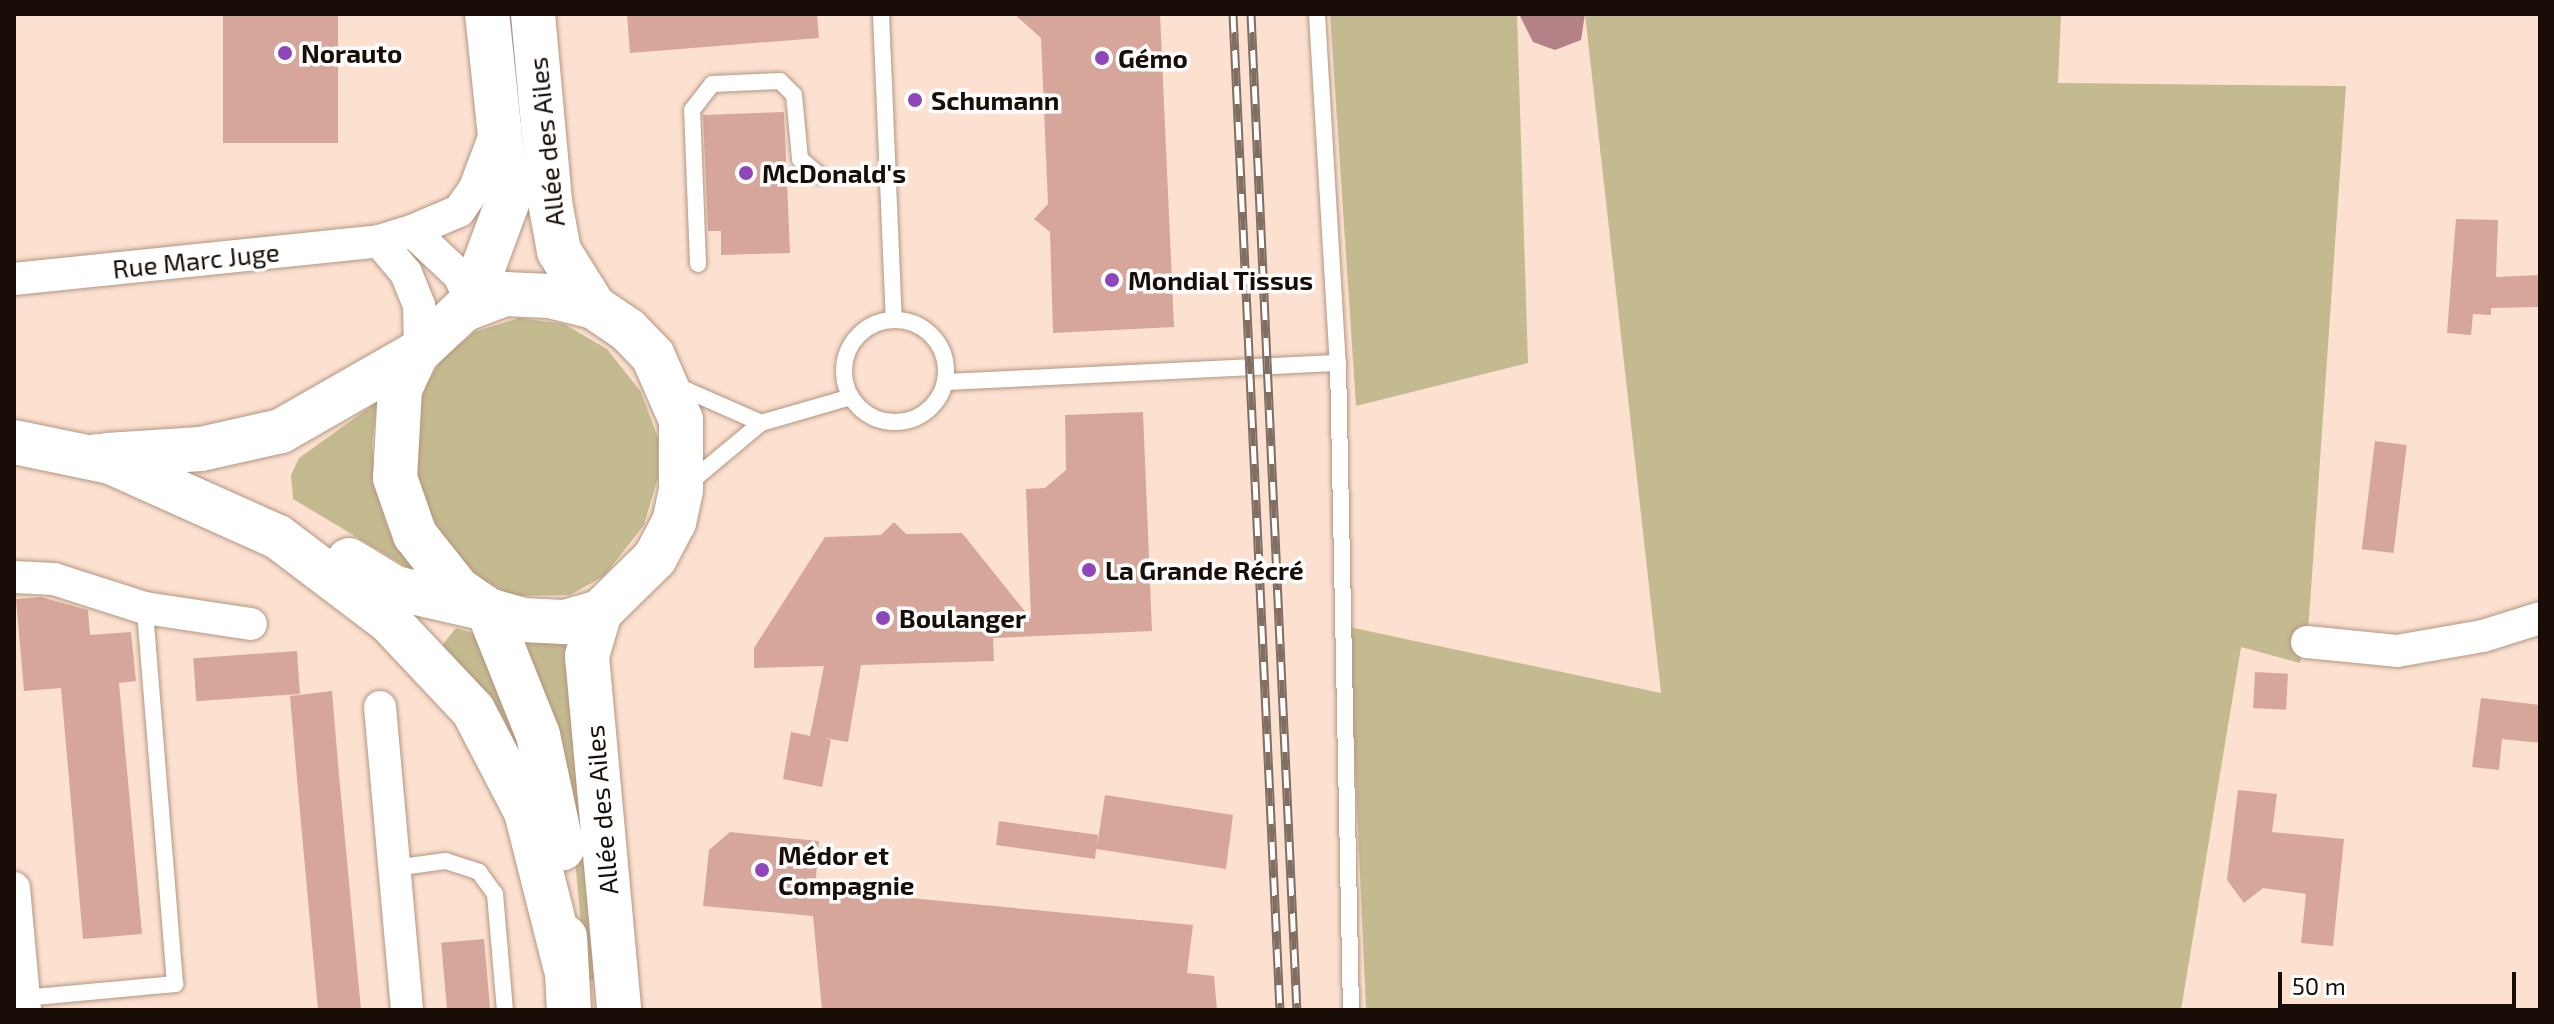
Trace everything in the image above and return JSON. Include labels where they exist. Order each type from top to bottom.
[{"type":"main road","name":"Allée des Ailes","points":[[478,302],[483,268],[507,203],[487,14]]},
{"type":"main road","name":"Allée des Ailes","points":[[533,14],[550,202],[559,251],[594,307]]},
{"type":"main road","points":[[14,442],[97,456],[268,512],[395,588],[523,620],[564,622],[600,612],[655,558],[674,522],[681,490],[681,420],[667,382],[653,356],[594,307],[549,296],[478,302],[419,351],[281,431],[201,449],[97,456]]},
{"type":"main road","points":[[419,351],[400,389],[395,478],[415,535],[432,562],[485,609]]},
{"type":"main road","points":[[97,456],[278,537],[389,621],[473,710],[526,812],[565,966]]},
{"type":"main road","name":"Allée des Ailes","points":[[485,609],[538,735],[562,845],[569,1010]]},
{"type":"main road","name":"Allée des Ailes","points":[[600,612],[587,656],[619,1010]]},
{"type":"street","name":"Rue Marc Juge","points":[[14,279],[379,241],[412,231],[459,211],[475,188],[497,129]]},
{"type":"street","points":[[412,231],[459,275],[478,302]]},
{"type":"street","points":[[379,241],[406,273],[419,305],[419,351]]},
{"type":"street","points":[[14,577],[54,579],[145,608],[251,624]]},
{"type":"street","points":[[2307,642],[2397,651],[2483,636],[2540,618]]},
{"type":"street","points":[[380,707],[407,1010]]},
{"type":"street","points":[[14,888],[24,1004]]},
{"type":"lane","points":[[881,14],[894,320]]},
{"type":"lane","points":[[1317,14],[1338,363],[1351,1010]]},
{"type":"lane","points":[[698,264],[692,110],[712,84],[780,81],[794,95],[800,159],[820,176]]},
{"type":"lane","points":[[894,320],[931,333],[944,356],[945,382],[932,406],[896,422],[870,416],[851,397],[844,372],[850,346],[868,327],[894,320]]},
{"type":"lane","points":[[945,382],[1338,363]]},
{"type":"lane","points":[[667,382],[761,423]]},
{"type":"lane","points":[[681,490],[761,423],[851,397]]},
{"type":"lane","points":[[24,1004],[175,984],[145,608]]},
{"type":"lane","points":[[394,868],[446,861],[479,872],[495,894],[505,1010]]},
{"type":"shaded area","points":[[1330,14],[1517,14],[1528,363],[1356,406]]},
{"type":"shaded area","points":[[1519,14],[1585,14],[1581,40],[1555,50],[1533,42]]},
{"type":"shaded area","points":[[1585,14],[2061,14],[2058,83],[2346,86],[2309,619],[2300,663],[2241,647],[2181,1010],[1366,1010],[1349,627],[1661,693]]},
{"type":"shaded area","points":[[519,318],[564,324],[607,349],[641,392],[658,438],[658,477],[644,525],[604,576],[570,595],[513,596],[475,576],[446,542],[416,489],[420,400],[430,378],[442,359],[474,332]]},
{"type":"shaded area","points":[[377,402],[372,444],[377,494],[387,526],[415,572],[293,499],[291,475],[299,458]]},
{"type":"shaded area","points":[[456,628],[480,635],[523,757],[444,654],[443,644]]},
{"type":"shaded area","points":[[519,643],[568,643],[600,980],[586,980],[575,859]]},
{"type":"building","name":"Norauto","points":[[223,14],[338,14],[338,143],[223,143]]},
{"type":"building","points":[[627,14],[817,14],[819,38],[630,53]]},
{"type":"building","points":[[1014,14],[1160,14],[1174,327],[1053,333],[1050,232],[1034,219],[1048,204],[1041,38]]},
{"type":"building","name":"McDonald's","points":[[784,112],[790,253],[721,255],[721,231],[708,231],[703,115]]},
{"type":"building","points":[[2456,219],[2498,220],[2496,277],[2540,275],[2540,307],[2491,308],[2491,315],[2473,314],[2471,335],[2447,333]]},
{"type":"building","points":[[1143,412],[1152,631],[993,638],[994,661],[861,665],[848,742],[825,738],[831,740],[822,787],[783,779],[791,732],[810,736],[824,666],[754,668],[754,648],[825,537],[881,535],[894,522],[906,534],[962,533],[1031,619],[1026,489],[1045,488],[1066,470],[1065,415]]},
{"type":"building","points":[[2375,441],[2407,445],[2393,553],[2362,549]]},
{"type":"building","points":[[41,597],[88,610],[90,635],[131,632],[136,681],[119,683],[142,934],[83,939],[61,688],[24,691],[16,599]]},
{"type":"building","points":[[297,651],[300,694],[196,701],[193,658]]},
{"type":"building","points":[[2255,672],[2288,674],[2286,710],[2253,708]]},
{"type":"building","points":[[332,691],[361,1010],[318,1010],[297,779],[290,696]]},
{"type":"building","points":[[2481,698],[2540,705],[2540,743],[2502,739],[2499,770],[2472,767]]},
{"type":"building","points":[[2238,790],[2277,794],[2272,832],[2344,839],[2333,946],[2301,943],[2306,894],[2263,888],[2244,903],[2227,880]]},
{"type":"building","points":[[1105,795],[1233,815],[1226,869],[1096,849],[1095,859],[996,845],[999,821],[1098,835],[1097,846]]},
{"type":"building","points":[[730,832],[819,841],[815,889],[1193,925],[1187,973],[1214,976],[1217,1010],[822,1010],[813,916],[703,906],[709,850]]},
{"type":"building","points":[[484,939],[490,1010],[447,1010],[441,943]]},
{"type":"railway","points":[[1233,14],[1280,1010]]},
{"type":"railway","points":[[1251,14],[1297,1010]]},
{"type":"place","name":"Norauto","points":[[285,53]]},
{"type":"place","name":"Gémo","points":[[1102,58]]},
{"type":"place","name":"Schumann","points":[[915,100]]},
{"type":"place","name":"McDonald's","points":[[746,173]]},
{"type":"place","name":"Mondial Tissus","points":[[1112,280]]},
{"type":"place","name":"La Grande Récré","points":[[1089,570]]},
{"type":"place","name":"Boulanger","points":[[883,618]]},
{"type":"place","name":"Médor et Compagnie","points":[[762,870]]}]
